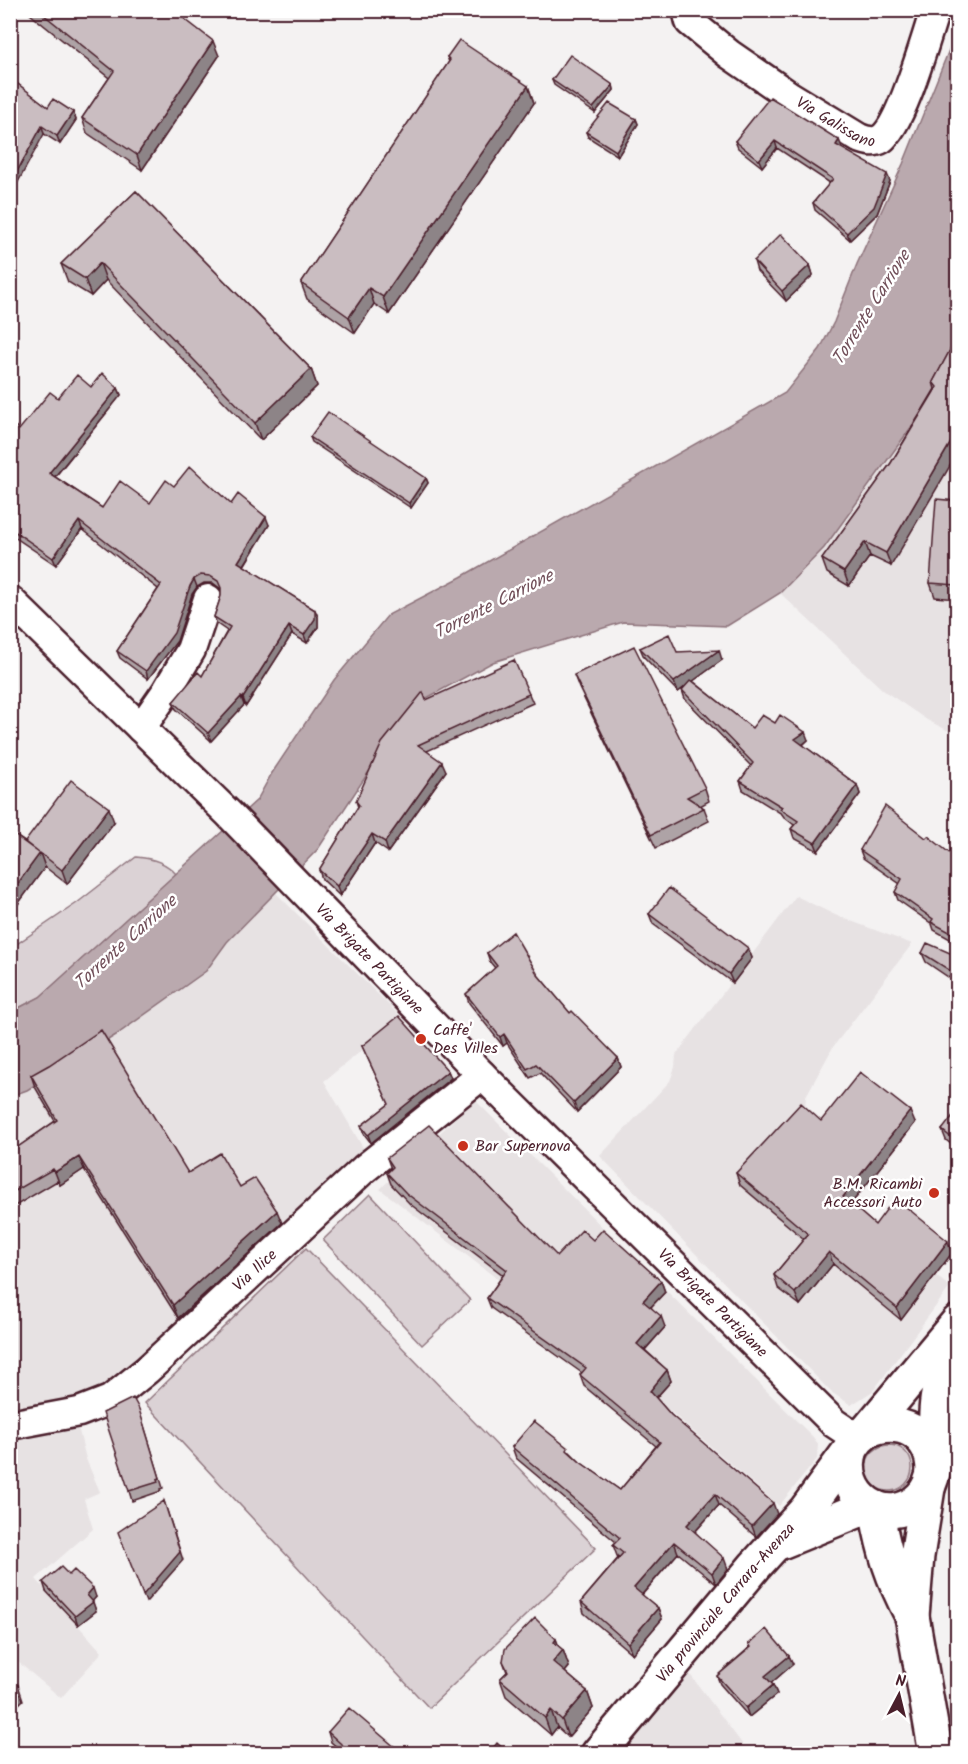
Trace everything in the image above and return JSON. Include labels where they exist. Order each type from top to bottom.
[{"type":"main road","name":"Via provinciale Carrara-Avenza","points":[[598,1754],[747,1575],[806,1510],[858,1440],[957,1322]]},
{"type":"main road","points":[[776,1543],[857,1511],[876,1508],[900,1509],[920,1498],[930,1481],[938,1395],[957,1343]]},
{"type":"main road","points":[[876,1508],[865,1503],[850,1484],[847,1467],[858,1440],[878,1426],[890,1424],[902,1426],[913,1431],[922,1439],[933,1461],[917,1556],[912,1616],[936,1754]]},
{"type":"main road","points":[[876,1508],[886,1560],[896,1586],[912,1616]]},
{"type":"street","name":"Via Galissano","points":[[687,10],[690,21],[729,54],[790,96],[869,142],[880,139],[896,121],[935,10]]},
{"type":"street","points":[[141,728],[191,650],[208,599]]},
{"type":"street","name":"Via Brigate Partigiane","points":[[10,600],[209,795],[482,1075],[834,1423],[858,1440]]},
{"type":"street","name":"Via Ilice","points":[[10,1425],[79,1412],[110,1400],[147,1370],[364,1169],[482,1075]]},
{"type":"shaded area","points":[[957,352],[957,735],[927,720],[883,690],[780,593],[824,548]]},
{"type":"shaded area","points":[[136,857],[158,861],[168,866],[176,874],[40,997],[11,1012],[11,948],[77,903]]},
{"type":"shaded area","points":[[276,893],[402,1018],[324,1081],[365,1151],[115,1385],[79,1400],[11,1415],[10,1096],[27,1090],[116,1035],[206,971],[227,942]]},
{"type":"shaded area","points":[[796,896],[835,915],[912,944],[833,1047],[806,1096],[800,1167],[950,1287],[873,1391],[851,1405],[831,1392],[600,1156],[670,1081],[676,1055]]},
{"type":"shaded area","points":[[475,1100],[813,1437],[818,1444],[817,1459],[779,1506],[626,1373],[589,1349],[380,1189]]},
{"type":"shaded area","points":[[370,1194],[470,1300],[422,1345],[323,1240]]},
{"type":"shaded area","points":[[306,1248],[596,1548],[429,1708],[145,1403]]},
{"type":"shaded area","points":[[78,1427],[86,1459],[100,1492],[84,1499],[93,1529],[36,1579],[102,1652],[61,1698],[11,1656],[10,1442]]},
{"type":"shaded area","points":[[889,1445],[905,1452],[912,1468],[905,1484],[889,1491],[873,1484],[866,1468],[873,1452]]},
{"type":"shaded area","points":[[686,1669],[749,1753],[626,1753],[624,1744]]},
{"type":"water","name":"Torrente Carrione","points":[[957,30],[957,352],[935,394],[824,548],[780,593],[727,626],[623,622],[493,662],[419,702],[387,744],[318,849],[227,942],[206,971],[116,1035],[27,1090],[11,1096],[11,1012],[40,997],[257,800],[272,773],[334,680],[388,615],[461,577],[785,393],[820,349],[834,322],[857,264],[903,164]]},
{"type":"building","points":[[38,10],[173,10],[213,41],[137,155],[82,118],[114,71]]},
{"type":"building","points":[[459,40],[528,86],[383,297],[369,288],[349,317],[301,283],[450,60],[447,57]]},
{"type":"building","points":[[570,55],[613,85],[593,108],[552,80]]},
{"type":"building","points":[[10,78],[48,107],[53,99],[73,112],[57,136],[42,126],[10,184]]},
{"type":"building","points":[[770,97],[839,140],[836,145],[887,174],[874,207],[847,233],[813,203],[833,179],[775,141],[759,160],[735,141]]},
{"type":"building","points":[[609,103],[636,119],[616,151],[586,132]]},
{"type":"building","points":[[136,191],[311,369],[255,423],[100,263],[85,279],[61,264]]},
{"type":"building","points":[[781,234],[810,265],[782,291],[754,261]]},
{"type":"building","points":[[957,337],[957,432],[886,553],[865,542],[844,572],[822,559],[891,463],[937,387],[933,382]]},
{"type":"building","points":[[102,373],[118,388],[49,473],[102,508],[120,481],[150,503],[166,480],[174,486],[190,466],[231,504],[238,494],[266,517],[238,562],[315,610],[315,619],[304,635],[289,626],[243,698],[241,697],[208,733],[173,702],[198,672],[202,676],[230,627],[214,617],[221,596],[218,581],[210,576],[201,575],[194,579],[174,633],[146,671],[117,651],[161,585],[79,521],[53,558],[10,528],[10,421],[19,430],[50,392],[58,398],[77,375],[91,387]]},
{"type":"building","points":[[328,412],[426,478],[409,503],[310,437]]},
{"type":"building","points":[[936,499],[957,501],[957,585],[930,583]]},
{"type":"building","points":[[669,634],[677,652],[719,650],[674,682],[640,648]]},
{"type":"building","points":[[634,646],[705,788],[687,797],[704,808],[651,835],[574,675]]},
{"type":"building","points":[[514,660],[529,694],[418,745],[442,762],[385,842],[372,834],[337,886],[319,870],[359,805],[356,801],[382,743],[423,692],[426,700]]},
{"type":"building","points":[[691,680],[752,728],[762,715],[775,723],[780,715],[805,732],[795,739],[857,785],[815,843],[791,829],[798,821],[780,809],[782,807],[740,781],[753,763],[682,690]]},
{"type":"building","points":[[71,780],[109,808],[62,870],[40,853],[10,894],[10,832],[39,853],[25,842]]},
{"type":"building","points":[[885,806],[957,859],[957,936],[931,922],[933,919],[895,892],[902,879],[860,850]]},
{"type":"building","points":[[669,888],[748,948],[729,974],[649,914]]},
{"type":"building","points":[[513,932],[538,975],[570,1013],[572,1011],[618,1058],[574,1103],[536,1064],[527,1069],[504,1034],[500,1037],[466,994],[497,966],[487,953]]},
{"type":"building","points":[[927,943],[957,956],[957,975],[922,953]]},
{"type":"building","points":[[399,1016],[448,1071],[368,1135],[361,1126],[389,1104],[362,1046]]},
{"type":"building","points":[[101,1030],[188,1173],[220,1153],[240,1187],[255,1178],[277,1211],[173,1305],[79,1157],[55,1172],[53,1169],[10,1194],[10,1148],[12,1151],[57,1120],[31,1075]]},
{"type":"building","points":[[860,1072],[910,1111],[843,1197],[875,1225],[895,1198],[948,1241],[897,1308],[829,1252],[795,1293],[774,1275],[808,1234],[736,1173],[801,1103],[821,1121]]},
{"type":"building","points":[[955,1113],[957,1114],[957,1142],[942,1130]]},
{"type":"building","points":[[429,1125],[557,1256],[582,1230],[593,1240],[603,1229],[661,1281],[643,1301],[661,1316],[637,1344],[667,1370],[650,1391],[671,1415],[773,1503],[752,1526],[715,1494],[687,1525],[724,1558],[712,1573],[674,1542],[634,1588],[658,1608],[628,1643],[581,1602],[623,1553],[613,1545],[620,1538],[512,1447],[534,1421],[568,1448],[567,1450],[580,1462],[620,1490],[660,1442],[580,1375],[586,1368],[487,1298],[507,1270],[406,1193],[387,1173],[393,1167],[387,1158]]},
{"type":"building","points":[[957,1229],[957,1268],[950,1278],[956,1231]]},
{"type":"building","points":[[133,1398],[139,1409],[160,1478],[157,1479],[158,1482],[129,1491],[103,1413]]},
{"type":"building","points":[[164,1501],[180,1552],[143,1595],[118,1532]]},
{"type":"building","points":[[61,1567],[69,1575],[74,1570],[93,1588],[87,1595],[93,1602],[75,1616],[43,1582]]},
{"type":"building","points":[[535,1618],[556,1639],[554,1642],[563,1650],[553,1662],[587,1691],[562,1720],[551,1710],[545,1718],[500,1679],[508,1671],[503,1661],[505,1649]]},
{"type":"building","points":[[766,1629],[789,1656],[765,1676],[773,1685],[746,1708],[717,1676],[751,1647],[749,1644]]},
{"type":"building","points":[[10,1676],[18,1685],[10,1692]]},
{"type":"building","points":[[349,1708],[403,1754],[352,1754],[328,1732]]},
{"type":"building","points":[[497,1743],[509,1754],[488,1754]]},
{"type":"place","name":"Caffe' Des Villes","points":[[421,1039]]},
{"type":"place","name":"Bar Supernova","points":[[463,1146]]},
{"type":"place","name":"B.M. Ricambi Accessori Auto","points":[[934,1193]]}]
